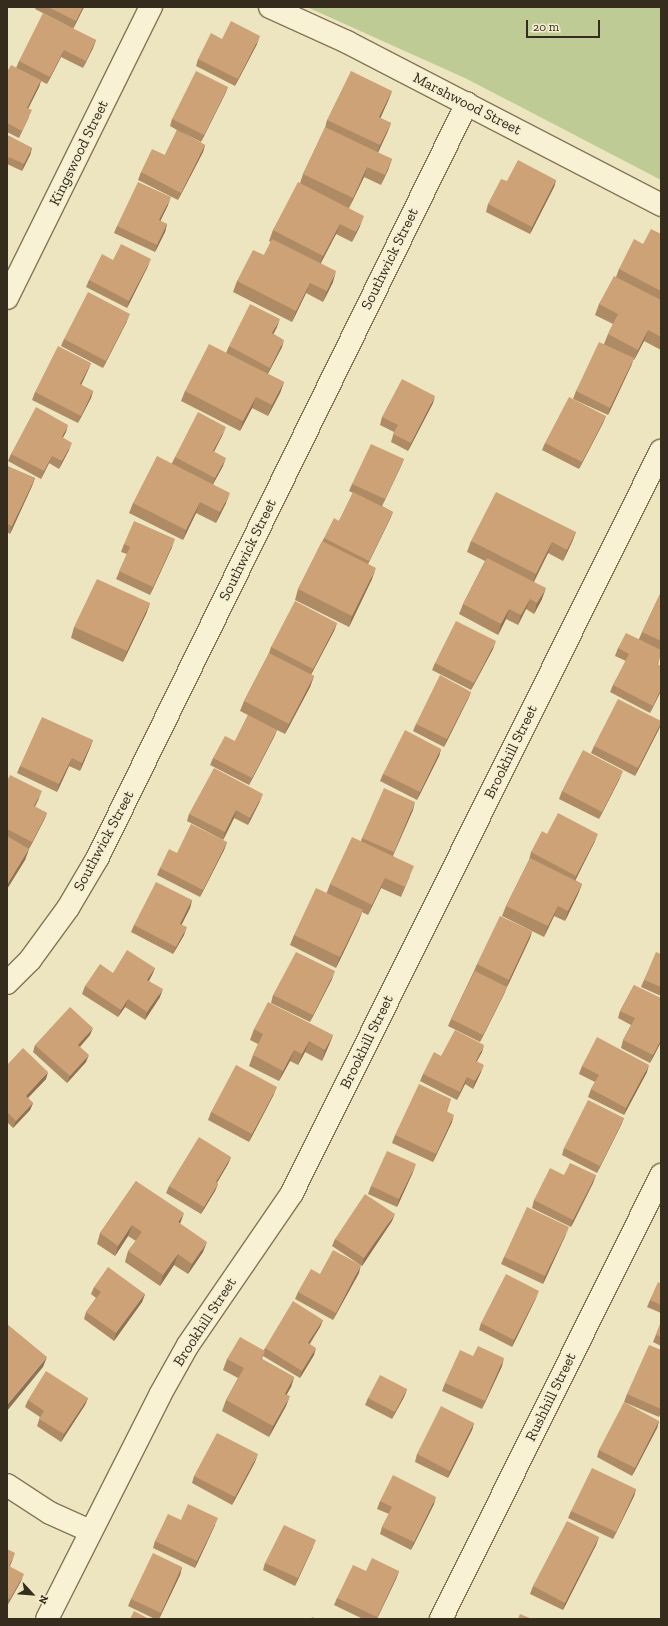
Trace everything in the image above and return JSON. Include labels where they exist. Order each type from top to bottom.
[{"type":"street","name":"Kingswood Street","points":[[7,298],[151,7]]},
{"type":"street","name":"Marshwood Street","points":[[270,7],[347,42],[661,205]]},
{"type":"street","name":"Southwick Street","points":[[7,983],[30,960],[68,908],[98,857],[467,103]]},
{"type":"street","name":"Brookhill Street","points":[[47,1619],[160,1394],[188,1345],[292,1193],[661,451]]},
{"type":"street","name":"Rushhill Street","points":[[441,1619],[661,1174]]},
{"type":"street","points":[[7,1485],[50,1513],[90,1531]]},
{"type":"green space","points":[[307,7],[661,7],[661,180],[467,79]]},
{"type":"building","points":[[48,7],[83,7],[76,21]]},
{"type":"building","points":[[43,13],[96,40],[86,61],[64,50],[50,77],[19,61]]},
{"type":"building","points":[[231,21],[260,36],[238,79],[198,59],[211,33],[222,39]]},
{"type":"building","points":[[11,65],[41,80],[27,108],[32,110],[22,131],[7,123],[7,72]]},
{"type":"building","points":[[196,71],[228,87],[204,135],[172,119]]},
{"type":"building","points":[[351,71],[392,91],[379,117],[391,123],[380,145],[327,120]]},
{"type":"building","points":[[325,127],[392,159],[385,175],[367,167],[353,198],[303,174]]},
{"type":"building","points":[[177,130],[205,145],[181,193],[141,172],[152,149],[165,155]]},
{"type":"building","points":[[7,135],[32,148],[24,164],[9,157],[7,161]]},
{"type":"building","points":[[518,160],[556,180],[532,227],[488,204],[501,179],[507,181]]},
{"type":"building","points":[[138,182],[171,197],[159,220],[167,224],[157,245],[117,226]]},
{"type":"building","points":[[298,182],[364,216],[356,232],[340,224],[323,256],[273,230]]},
{"type":"building","points":[[651,229],[661,234],[661,291],[619,269],[634,239],[643,244]]},
{"type":"building","points":[[272,239],[336,271],[327,291],[310,283],[296,311],[237,281],[253,250],[264,255]]},
{"type":"building","points":[[121,244],[151,259],[129,301],[89,280],[102,254],[113,260]]},
{"type":"building","points":[[614,276],[661,300],[661,337],[648,330],[638,350],[608,334],[618,314],[599,304]]},
{"type":"building","points":[[88,292],[130,314],[106,361],[64,339]]},
{"type":"building","points":[[250,304],[280,319],[272,333],[284,340],[270,368],[229,346]]},
{"type":"building","points":[[599,342],[634,358],[610,408],[576,391]]},
{"type":"building","points":[[209,344],[284,382],[272,405],[256,397],[243,421],[185,391]]},
{"type":"building","points":[[58,346],[91,363],[80,384],[93,391],[81,416],[35,392]]},
{"type":"building","points":[[402,379],[435,396],[411,443],[393,434],[398,425],[382,417]]},
{"type":"building","points":[[569,397],[606,416],[582,462],[545,443]]},
{"type":"building","points":[[36,407],[68,425],[62,437],[72,443],[62,461],[52,456],[44,471],[11,454]]},
{"type":"building","points":[[198,412],[226,427],[213,451],[226,458],[215,478],[175,457]]},
{"type":"building","points":[[371,444],[404,459],[385,499],[352,484]]},
{"type":"building","points":[[157,456],[230,493],[220,512],[200,502],[186,530],[133,503]]},
{"type":"building","points":[[7,466],[35,478],[12,526],[7,524]]},
{"type":"building","points":[[353,492],[393,512],[369,561],[324,538],[334,518],[339,521]]},
{"type":"building","points":[[496,492],[576,532],[567,550],[552,542],[536,574],[471,541]]},
{"type":"building","points":[[134,521],[175,539],[153,587],[119,571],[130,547],[124,544]]},
{"type":"building","points":[[322,541],[376,568],[352,616],[298,589]]},
{"type":"building","points":[[487,558],[546,588],[537,603],[530,599],[521,615],[509,609],[501,624],[463,604]]},
{"type":"building","points":[[97,579],[150,603],[127,651],[74,627]]},
{"type":"building","points":[[661,592],[661,641],[642,632]]},
{"type":"building","points":[[295,601],[337,623],[313,669],[271,647]]},
{"type":"building","points":[[456,621],[496,641],[474,683],[435,663]]},
{"type":"building","points":[[626,633],[661,650],[661,656],[657,664],[661,666],[661,689],[653,706],[613,685],[629,654],[618,648]]},
{"type":"building","points":[[269,653],[314,676],[289,724],[244,701]]},
{"type":"building","points":[[440,675],[471,692],[447,739],[416,724]]},
{"type":"building","points":[[618,699],[661,721],[638,768],[594,746]]},
{"type":"building","points":[[248,715],[277,730],[252,778],[213,758],[225,736],[235,741]]},
{"type":"building","points":[[42,717],[93,740],[82,763],[72,758],[59,784],[20,766]]},
{"type":"building","points":[[405,730],[441,749],[420,792],[383,774]]},
{"type":"building","points":[[583,750],[623,771],[602,812],[562,791]]},
{"type":"building","points":[[214,768],[263,794],[250,818],[236,810],[225,832],[189,814]]},
{"type":"building","points":[[10,775],[42,791],[34,806],[47,813],[32,842],[7,829],[7,781]]},
{"type":"building","points":[[384,788],[415,802],[394,852],[362,838]]},
{"type":"building","points":[[558,813],[598,834],[576,876],[531,852],[542,831],[547,834]]},
{"type":"building","points":[[191,824],[227,842],[203,890],[160,868],[169,849],[177,853]]},
{"type":"building","points":[[7,836],[29,849],[7,885]]},
{"type":"building","points":[[352,837],[414,866],[405,887],[385,878],[372,905],[330,884]]},
{"type":"building","points":[[530,858],[582,884],[568,911],[558,906],[548,926],[506,906]]},
{"type":"building","points":[[156,882],[192,900],[180,924],[187,927],[176,947],[134,925]]},
{"type":"building","points":[[316,888],[363,910],[340,957],[294,935]]},
{"type":"building","points":[[500,916],[532,931],[509,980],[477,964]]},
{"type":"building","points":[[127,950],[155,968],[147,980],[163,989],[147,1012],[128,999],[121,1010],[85,986],[100,964],[113,973]]},
{"type":"building","points":[[296,952],[335,971],[313,1015],[273,995]]},
{"type":"building","points":[[656,952],[661,954],[661,987],[644,980]]},
{"type":"building","points":[[475,971],[507,987],[483,1035],[451,1019]]},
{"type":"building","points":[[634,985],[661,998],[661,1040],[653,1055],[623,1040],[635,1018],[620,1011]]},
{"type":"building","points":[[268,1002],[333,1035],[325,1050],[309,1041],[302,1054],[294,1050],[283,1071],[253,1055],[263,1034],[254,1029]]},
{"type":"building","points":[[70,1007],[93,1028],[78,1045],[89,1055],[70,1076],[35,1045]]},
{"type":"building","points":[[455,1030],[484,1045],[476,1061],[484,1065],[475,1081],[467,1077],[460,1092],[423,1074],[434,1052],[441,1056]]},
{"type":"building","points":[[597,1037],[649,1065],[626,1108],[591,1089],[599,1075],[582,1066]]},
{"type":"building","points":[[23,1048],[48,1072],[26,1096],[33,1103],[16,1121],[7,1112],[7,1065]]},
{"type":"building","points":[[236,1065],[277,1087],[252,1134],[211,1112]]},
{"type":"building","points":[[419,1084],[451,1099],[446,1111],[454,1115],[436,1154],[395,1135]]},
{"type":"building","points":[[588,1100],[624,1118],[600,1166],[564,1148]]},
{"type":"building","points":[[199,1137],[231,1157],[216,1182],[218,1184],[204,1207],[169,1186]]},
{"type":"building","points":[[387,1151],[416,1164],[399,1199],[371,1186]]},
{"type":"building","points":[[570,1163],[596,1175],[573,1220],[534,1200],[550,1168],[564,1175]]},
{"type":"building","points":[[136,1181],[184,1213],[178,1222],[207,1242],[192,1264],[178,1254],[163,1275],[128,1251],[142,1232],[132,1225],[118,1246],[100,1233]]},
{"type":"building","points":[[365,1194],[395,1214],[364,1258],[335,1239]]},
{"type":"building","points":[[527,1207],[569,1227],[545,1276],[504,1257]]},
{"type":"building","points":[[333,1250],[361,1265],[336,1313],[298,1292],[311,1269],[320,1274]]},
{"type":"building","points":[[108,1267],[145,1294],[116,1333],[86,1312],[101,1292],[94,1287]]},
{"type":"building","points":[[506,1274],[539,1291],[514,1340],[481,1323]]},
{"type":"building","points":[[658,1282],[661,1284],[661,1305],[650,1300]]},
{"type":"building","points":[[293,1301],[323,1320],[308,1343],[316,1348],[302,1371],[265,1348]]},
{"type":"building","points":[[661,1322],[661,1337],[656,1335]]},
{"type":"building","points":[[7,1324],[47,1357],[7,1405]]},
{"type":"building","points":[[240,1337],[265,1351],[261,1359],[294,1377],[285,1394],[290,1396],[273,1426],[226,1400],[244,1368],[227,1359]]},
{"type":"building","points":[[649,1345],[661,1350],[661,1409],[627,1394]]},
{"type":"building","points":[[478,1346],[504,1358],[485,1401],[445,1383],[460,1350],[473,1356]]},
{"type":"building","points":[[46,1371],[88,1398],[64,1434],[39,1419],[44,1411],[28,1400]]},
{"type":"building","points":[[380,1375],[407,1389],[395,1412],[368,1398]]},
{"type":"building","points":[[624,1402],[659,1421],[635,1468],[599,1450]]},
{"type":"building","points":[[441,1406],[474,1423],[450,1471],[417,1454]]},
{"type":"building","points":[[217,1433],[258,1454],[235,1497],[194,1476]]},
{"type":"building","points":[[592,1468],[636,1489],[616,1532],[571,1511]]},
{"type":"building","points":[[393,1475],[436,1497],[414,1542],[382,1527],[392,1507],[380,1501]]},
{"type":"building","points":[[188,1504],[218,1518],[197,1561],[155,1541],[168,1514],[181,1520]]},
{"type":"building","points":[[567,1521],[599,1537],[565,1603],[533,1586]]},
{"type":"building","points":[[284,1525],[316,1540],[298,1578],[265,1563]]},
{"type":"building","points":[[7,1549],[15,1553],[9,1566],[24,1574],[10,1599],[7,1598]]},
{"type":"building","points":[[153,1553],[182,1567],[161,1613],[131,1599]]},
{"type":"building","points":[[372,1558],[399,1571],[377,1617],[337,1598],[353,1565],[366,1571]]},
{"type":"building","points":[[134,1611],[149,1619],[130,1619]]},
{"type":"building","points":[[520,1614],[532,1619],[518,1619]]}]
